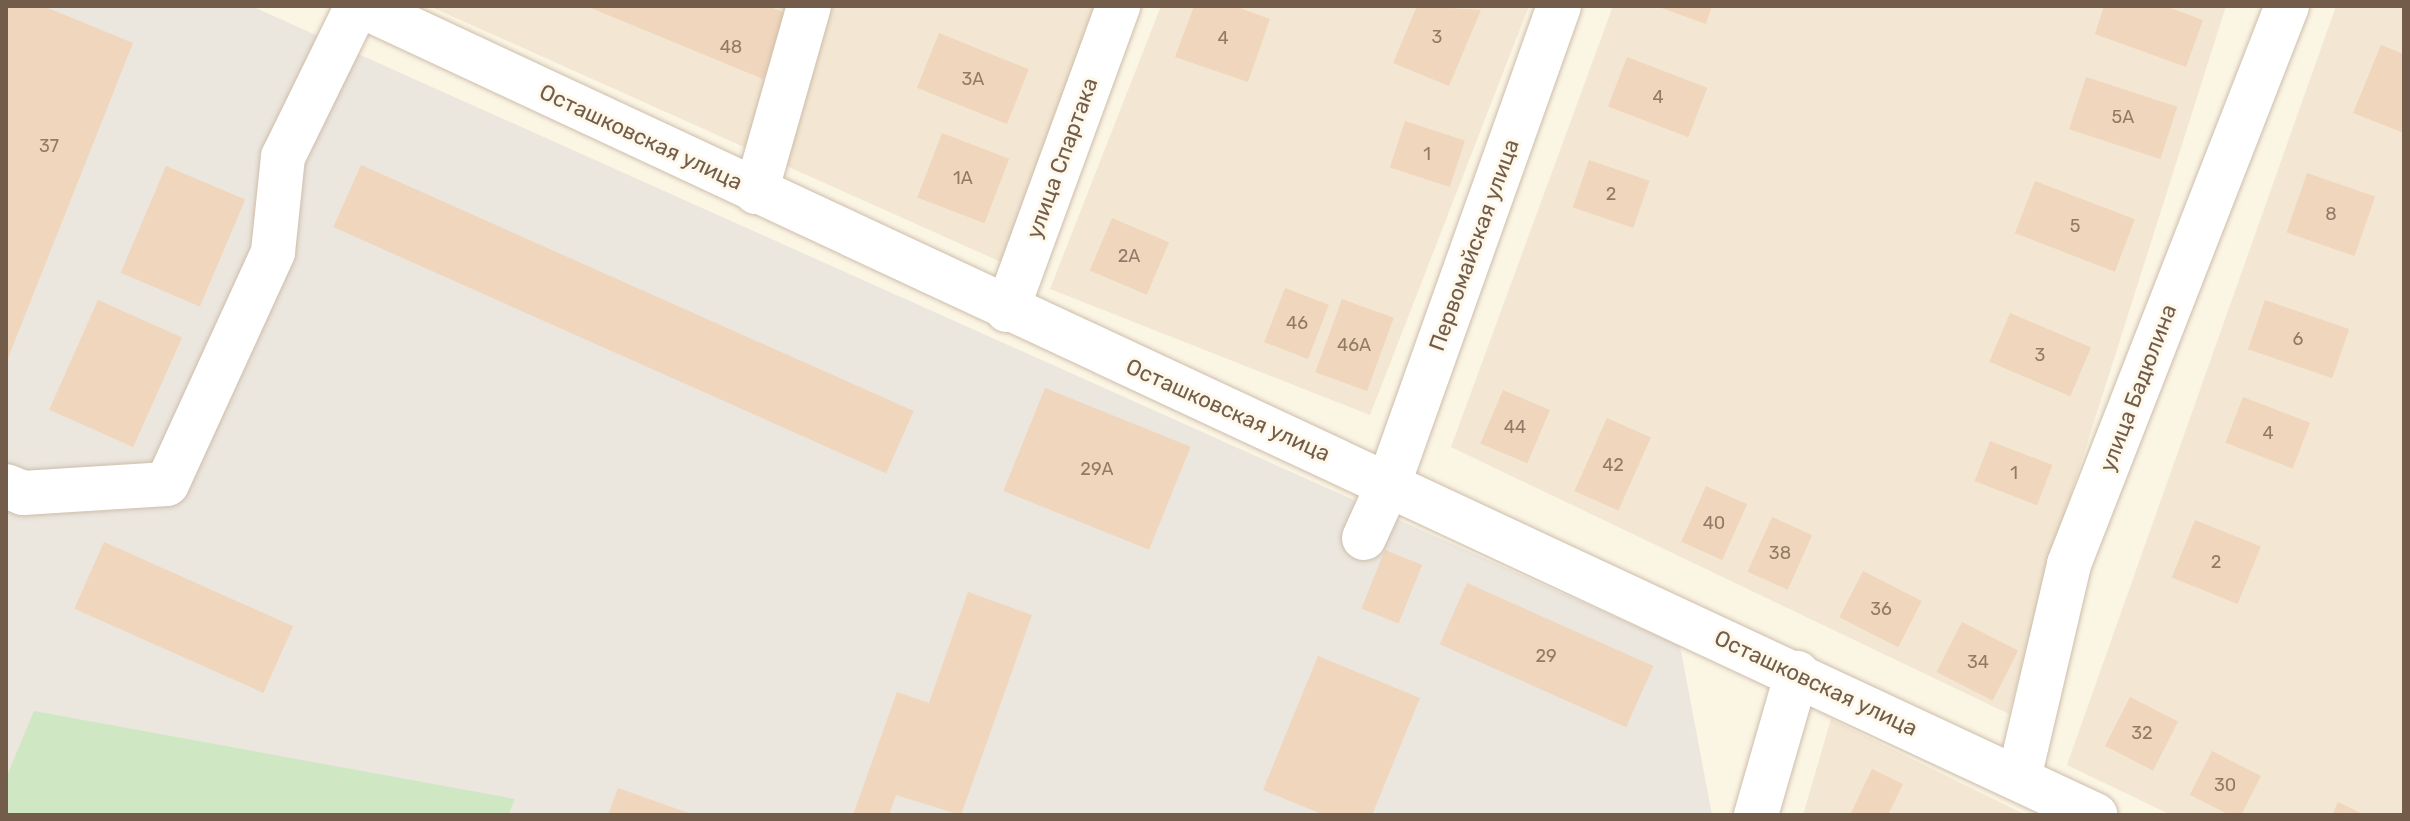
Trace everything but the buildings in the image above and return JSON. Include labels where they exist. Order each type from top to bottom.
[{"type":"street","name":"Осташковская улица","points":[[359,6],[1007,310],[1797,673],[2095,815]]},
{"type":"street","points":[[6,486],[23,493],[167,484],[273,252],[283,157],[359,6]]},
{"type":"street","points":[[756,192],[809,6]]},
{"type":"street","name":"улица Спартака","points":[[1007,310],[1118,6]]},
{"type":"street","name":"Первомайская улица","points":[[1364,538],[1389,483],[1559,6]]},
{"type":"street","name":"улица Бадюлина","points":[[2019,778],[2069,564],[2287,6]]},
{"type":"street","points":[[1756,815],[1797,673]]},
{"type":"shaded area","points":[[6,6],[251,6],[1680,646],[1712,815],[6,815]]},
{"type":"shaded area","points":[[429,6],[1096,6],[1001,262]]},
{"type":"shaded area","points":[[1161,6],[1529,6],[1370,415],[1050,289]]},
{"type":"shaded area","points":[[1613,6],[2226,6],[2054,548],[2009,714],[1451,447]]},
{"type":"shaded area","points":[[2336,6],[2404,6],[2404,815],[2171,815],[2067,765]]},
{"type":"shaded area","points":[[1831,719],[2026,815],[1803,815]]},
{"type":"green space","points":[[34,711],[515,799],[508,815],[6,815],[6,778]]}]
